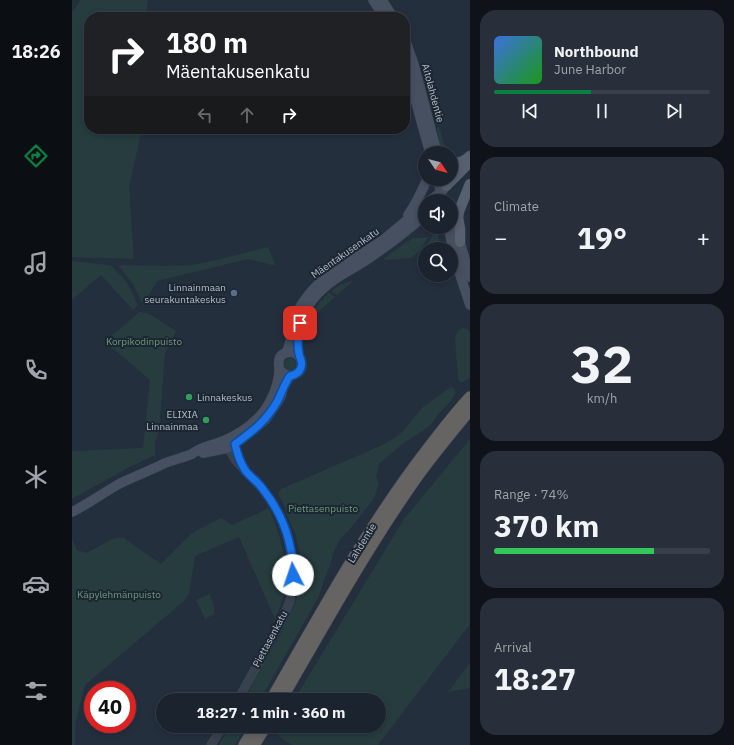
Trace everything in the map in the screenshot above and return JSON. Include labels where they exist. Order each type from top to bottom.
[{"type":"highway","name":"Lahdentie","points":[[275,693],[334,589],[379,517],[407,476],[470,397]]},
{"type":"highway","name":"Lahdentie","points":[[285,693],[333,608],[380,531],[412,483],[470,410]]},
{"type":"highway","points":[[244,745],[252,733]]},
{"type":"highway","points":[[254,745],[262,733]]},
{"type":"main road","points":[[373,0],[381,12]]},
{"type":"main road","points":[[382,0],[390,12]]},
{"type":"main road","name":"Aitolahdentie","points":[[410,53],[434,146]]},
{"type":"main road","name":"Aitolahdentie","points":[[410,81],[425,136],[432,146]]},
{"type":"main road","points":[[425,136],[426,146]]},
{"type":"main road","points":[[458,162],[467,159],[470,156]]},
{"type":"main road","points":[[444,194],[470,162]]},
{"type":"main road","points":[[444,194],[470,171]]},
{"type":"main road","points":[[458,242],[460,229],[458,218],[459,211],[470,184]]},
{"type":"main road","points":[[391,238],[413,209],[424,186]]},
{"type":"main road","name":"Mäentakusenkatu","points":[[299,356],[298,334],[300,323],[310,303],[324,288],[364,262],[418,213]]},
{"type":"main road","name":"Mäentakusenkatu","points":[[286,353],[290,346],[296,314],[308,295],[319,283],[334,271],[391,238],[418,220]]},
{"type":"main road","points":[[391,238],[410,232],[418,227]]},
{"type":"main road","points":[[458,249],[470,277]]},
{"type":"main road","points":[[458,255],[461,278],[470,305]]},
{"type":"main road","points":[[72,512],[119,484],[200,449],[229,443],[256,428],[268,416],[281,396],[284,386],[290,376],[297,373],[301,367],[299,356],[293,352],[282,355],[278,361],[280,370],[275,389],[266,406],[258,418],[229,443]]},
{"type":"main road","points":[[280,370],[282,373],[290,376]]},
{"type":"street","name":"Piettasenkatu","points":[[229,443],[236,462],[267,495],[279,514],[284,523],[292,555],[293,575],[290,601],[283,618],[242,693]]},
{"type":"street","points":[[211,745],[219,733]]},
{"type":"green space","points":[[81,0],[148,0],[147,12],[84,12],[84,134],[141,134],[129,187],[134,259],[72,257],[72,12]]},
{"type":"green space","points":[[419,67],[426,82],[435,110],[432,111],[426,98]]},
{"type":"green space","points":[[439,127],[445,146],[440,146],[437,128]]},
{"type":"green space","points":[[433,234],[437,234],[440,242],[429,242]]},
{"type":"green space","points":[[428,237],[425,242],[418,242],[418,253],[410,258],[384,260],[388,255],[413,238]]},
{"type":"green space","points":[[268,247],[276,266],[248,259],[157,281],[145,302],[142,303],[133,284],[118,265],[192,265]]},
{"type":"green space","name":"Korpikodinpuisto","points":[[72,261],[111,266],[126,281],[138,305],[133,310],[101,275],[72,300]]},
{"type":"green space","points":[[353,280],[337,295],[331,291],[340,285]]},
{"type":"green space","points":[[329,292],[335,297],[318,312],[314,313],[313,312],[320,302]]},
{"type":"green space","name":"Korpikodinpuisto","points":[[139,312],[148,313],[176,331],[165,354],[159,431],[155,442],[155,455],[124,470],[72,499],[72,451],[143,448],[150,380],[105,342]]},
{"type":"green space","points":[[463,328],[470,332],[470,378],[460,382],[458,379],[455,338],[458,331]]},
{"type":"green space","points":[[290,358],[294,360],[296,364],[294,368],[290,370],[286,368],[284,364],[286,360]]},
{"type":"green space","name":"Piettasenpuisto","points":[[451,387],[455,389],[455,394],[450,402],[439,413],[430,426],[405,442],[379,464],[376,477],[379,484],[373,500],[340,539],[333,554],[319,596],[264,693],[249,693],[279,637],[297,598],[301,558],[295,533],[278,494],[281,489],[395,438],[403,431],[423,407]]},
{"type":"green space","points":[[470,439],[470,624],[378,745],[292,745],[280,737],[277,733],[386,733],[386,693],[298,693],[404,519]]},
{"type":"green space","name":"Käpylehmänpuisto","points":[[269,508],[280,540],[286,574],[286,587],[275,619],[239,537],[195,556],[189,594],[184,601],[90,681],[84,681],[84,689],[76,721],[75,745],[72,745],[72,539],[77,550],[86,553],[113,539],[122,537],[161,564],[192,533],[221,518],[232,525]]},
{"type":"green space","points":[[210,594],[214,607],[214,614],[205,619],[196,600]]},
{"type":"green space","points":[[470,663],[470,688],[448,692]]},
{"type":"green space","points":[[226,733],[242,733],[235,745],[219,745]]},
{"type":"place","name":"Linnainmaan seurakuntakeskus","points":[[234,293]]},
{"type":"place","name":"Linnakeskus","points":[[189,397]]},
{"type":"place","name":"ELIXIA Linnainmaa","points":[[206,420]]},
{"type":"route","points":[[293,575],[292,555],[284,523],[262,487],[245,470],[235,444],[265,420],[281,396],[287,380],[290,376],[300,371],[302,364],[299,356],[298,334],[300,323]]}]
